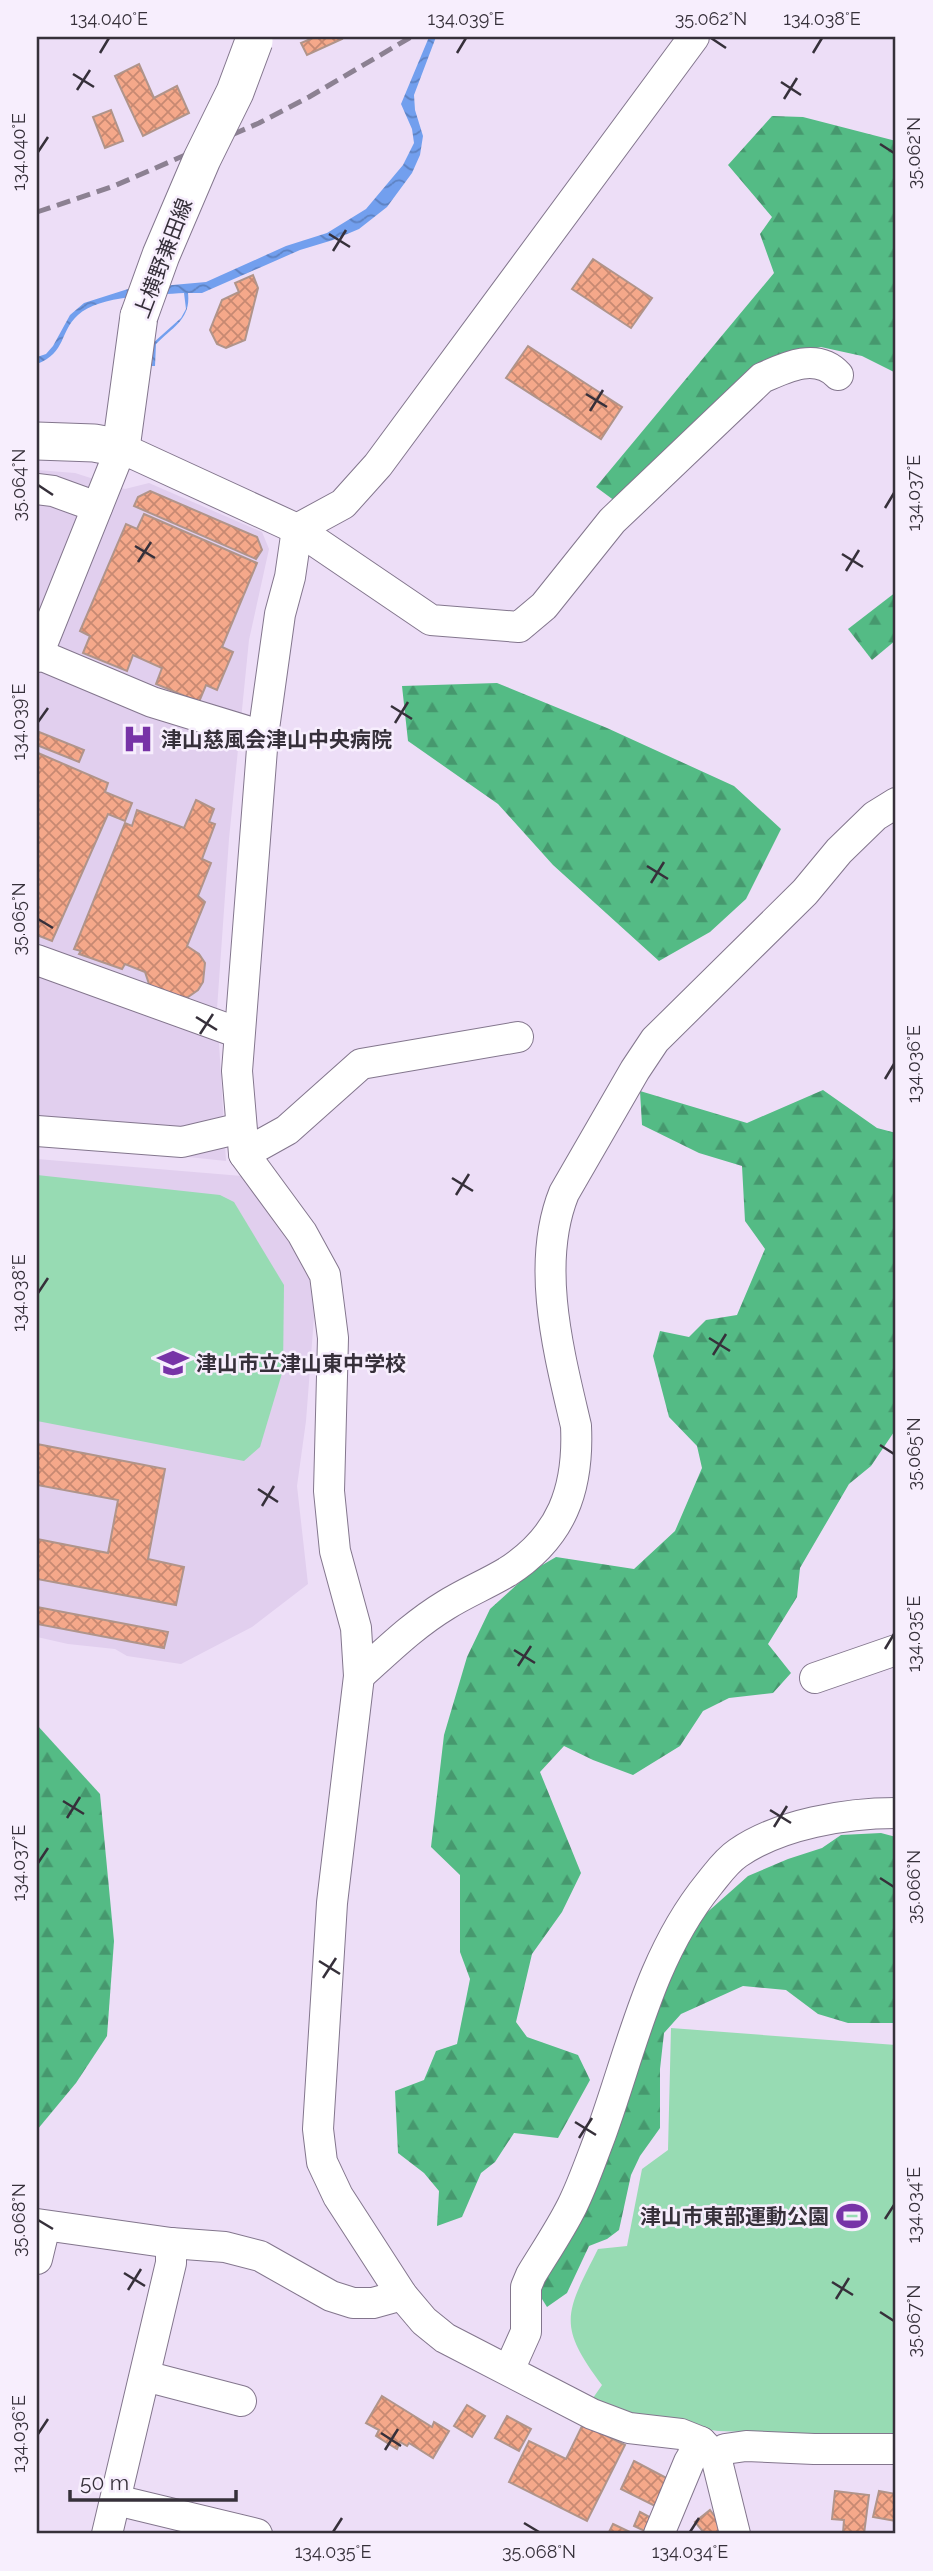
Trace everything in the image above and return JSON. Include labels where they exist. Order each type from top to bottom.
[{"type":"main road","name":"上横野兼田線","points":[[121,448],[139,316],[161,255],[202,159],[235,92],[254,39]]},
{"type":"main road","points":[[37,441],[94,443],[121,448]]},
{"type":"street","points":[[297,529],[343,503],[377,465],[694,37]]},
{"type":"street","points":[[263,736],[152,702],[37,655],[121,448],[297,529],[431,621],[519,627],[544,606],[612,521],[762,378],[790,365],[816,363],[830,366],[838,375]]},
{"type":"street","points":[[37,489],[54,491],[97,507]]},
{"type":"street","points":[[297,529],[263,736],[237,1071],[243,1141],[302,1233],[325,1275],[333,1338],[329,1491],[335,1551],[356,1628],[359,1676],[332,1903],[318,2129],[322,2162],[338,2196],[402,2295],[424,2320],[445,2338],[593,2414],[629,2428],[681,2434],[709,2449],[746,2446],[896,2449]]},
{"type":"street","points":[[359,1676],[419,1623],[526,1558],[559,1522],[567,1504],[577,1449],[576,1426],[552,1293],[551,1268],[556,1212],[564,1193],[655,1040],[806,892],[839,852],[875,816],[896,803]]},
{"type":"street","points":[[37,960],[239,1033]]},
{"type":"street","points":[[37,1131],[182,1142],[243,1141],[287,1130],[361,1064],[518,1037]]},
{"type":"street","points":[[815,1678],[896,1650]]},
{"type":"street","points":[[509,2370],[526,2332],[526,2287],[573,2204],[599,2139],[630,2040],[656,1972],[691,1907],[725,1864],[739,1852],[776,1834],[820,1821],[864,1813],[896,1813]]},
{"type":"street","points":[[37,2259],[41,2225],[171,2243],[225,2247],[260,2256],[331,2296],[353,2303],[373,2303],[402,2295]]},
{"type":"street","points":[[107,2534],[171,2263],[171,2243]]},
{"type":"street","points":[[145,2376],[241,2401]]},
{"type":"street","points":[[659,2534],[690,2462],[709,2449]]},
{"type":"street","points":[[709,2449],[735,2534]]},
{"type":"street","points":[[116,2500],[246,2533]]},
{"type":"shaded area","name":"津山慈風会津山中央病院","points":[[37,470],[75,473],[125,489],[149,483],[262,532],[269,549],[249,640],[229,839],[217,1009],[226,1161],[37,1141]]},
{"type":"shaded area","name":"津山市立津山東中学校","points":[[37,1159],[242,1176],[280,1220],[306,1265],[315,1304],[306,1421],[297,1486],[308,1584],[252,1627],[181,1664],[127,1656],[115,1649],[68,1644],[37,1637]]},
{"type":"green space","points":[[772,116],[803,117],[896,141],[896,373],[862,356],[821,347],[782,356],[619,504],[596,487],[774,273],[760,234],[772,217],[728,165]]},
{"type":"green space","points":[[896,592],[896,640],[872,660],[848,629]]},
{"type":"green space","points":[[497,683],[607,728],[734,786],[781,829],[746,899],[710,932],[659,961],[553,865],[498,804],[408,741],[402,686]]},
{"type":"green space","points":[[823,1090],[877,1128],[896,1133],[896,1429],[871,1466],[849,1484],[800,1568],[797,1597],[768,1644],[791,1673],[773,1693],[729,1698],[703,1711],[680,1746],[633,1775],[564,1746],[540,1772],[581,1873],[562,1912],[532,1954],[516,2022],[527,2037],[578,2055],[590,2080],[558,2138],[514,2133],[495,2162],[481,2173],[462,2217],[437,2226],[439,2191],[424,2173],[398,2153],[395,2091],[424,2080],[436,2051],[457,2044],[470,1979],[460,1952],[460,1875],[431,1847],[444,1735],[467,1657],[490,1609],[532,1571],[556,1557],[634,1569],[675,1531],[702,1468],[697,1446],[669,1417],[653,1356],[660,1331],[689,1337],[706,1320],[737,1315],[765,1249],[745,1221],[742,1166],[699,1153],[642,1125],[640,1091],[747,1123]]},
{"type":"green space","points":[[37,1175],[220,1195],[234,1202],[284,1285],[283,1370],[260,1447],[244,1461],[37,1421]]},
{"type":"green space","points":[[37,1725],[100,1794],[114,1941],[107,2036],[76,2083],[37,2130]]},
{"type":"green space","points":[[881,1833],[896,1837],[896,2023],[848,2023],[818,2014],[786,1990],[743,1986],[681,2014],[664,2033],[660,2069],[660,2128],[640,2156],[631,2175],[619,2230],[607,2239],[589,2246],[567,2293],[547,2307],[537,2291],[693,1925],[748,1876],[822,1848],[841,1835]]},
{"type":"green space","points":[[671,2028],[896,2045],[896,2437],[718,2431],[619,2414],[593,2398],[602,2385],[577,2347],[572,2332],[573,2304],[598,2249],[627,2246],[642,2169],[668,2150]]},
{"type":"water","points":[[429,37],[436,37],[414,95],[415,110],[423,136],[420,155],[412,173],[387,207],[359,229],[300,250],[202,293],[188,293],[187,310],[184,316],[156,344],[155,366],[152,366],[153,343],[181,318],[186,309],[184,293],[128,297],[87,308],[72,321],[53,354],[37,364],[37,357],[46,354],[53,346],[70,315],[84,303],[128,289],[206,282],[286,246],[327,233],[366,209],[403,165],[414,143],[412,129],[401,104]]},
{"type":"building","points":[[315,37],[342,39],[307,55],[301,43]]},
{"type":"building","points":[[139,64],[154,98],[177,86],[189,113],[143,136],[115,76]]},
{"type":"building","points":[[111,110],[123,141],[105,148],[93,117]]},
{"type":"building","points":[[593,259],[652,298],[631,328],[572,289]]},
{"type":"building","points":[[253,275],[258,288],[245,340],[226,348],[217,344],[210,330],[222,300],[239,292],[235,283]]},
{"type":"building","points":[[528,346],[622,407],[601,439],[506,378]]},
{"type":"building","points":[[150,491],[257,537],[262,550],[256,559],[134,506],[138,497]]},
{"type":"building","points":[[144,514],[257,563],[222,647],[233,652],[217,690],[206,685],[199,702],[156,684],[162,668],[133,655],[127,671],[83,653],[90,636],[80,631],[126,524],[137,529]]},
{"type":"building","points":[[39,732],[84,750],[79,762],[37,745]]},
{"type":"building","points":[[38,753],[108,783],[105,792],[132,803],[125,821],[108,814],[52,941],[37,935]]},
{"type":"building","points":[[196,800],[214,809],[209,822],[215,824],[202,859],[211,863],[198,896],[205,902],[187,946],[199,954],[205,963],[203,982],[198,990],[188,997],[173,999],[150,987],[145,972],[125,964],[122,969],[79,954],[81,951],[74,949],[125,823],[132,826],[137,810],[184,828]]},
{"type":"building","points":[[37,1444],[165,1469],[148,1559],[184,1567],[176,1605],[37,1579],[37,1539],[108,1553],[118,1500],[37,1485]]},
{"type":"building","points":[[37,1607],[168,1632],[164,1648],[37,1624]]},
{"type":"building","points":[[382,2396],[432,2427],[434,2422],[449,2431],[433,2458],[409,2443],[407,2446],[400,2442],[397,2449],[376,2436],[379,2430],[366,2423]]},
{"type":"building","points":[[467,2405],[485,2416],[472,2437],[454,2426]]},
{"type":"building","points":[[507,2416],[531,2429],[519,2451],[495,2438]]},
{"type":"building","points":[[583,2424],[625,2445],[587,2521],[509,2482],[529,2441],[566,2459]]},
{"type":"building","points":[[634,2461],[674,2482],[661,2509],[621,2489]]},
{"type":"building","points":[[835,2491],[869,2495],[864,2534],[843,2533],[844,2520],[832,2519]]},
{"type":"building","points":[[879,2491],[896,2494],[896,2521],[873,2517]]},
{"type":"building","points":[[710,2510],[723,2527],[714,2534],[705,2534],[695,2522]]},
{"type":"building","points":[[640,2512],[655,2520],[649,2533],[634,2526]]},
{"type":"building","points":[[613,2524],[634,2534],[608,2534]]},
{"type":"railway","points":[[37,212],[114,186],[259,123],[411,37]]},
{"type":"place","name":"津山慈風会津山中央病院","points":[[138,739]]},
{"type":"place","name":"津山市立津山東中学校","points":[[173,1363]]},
{"type":"place","name":"津山市東部運動公園","points":[[852,2216]]}]
